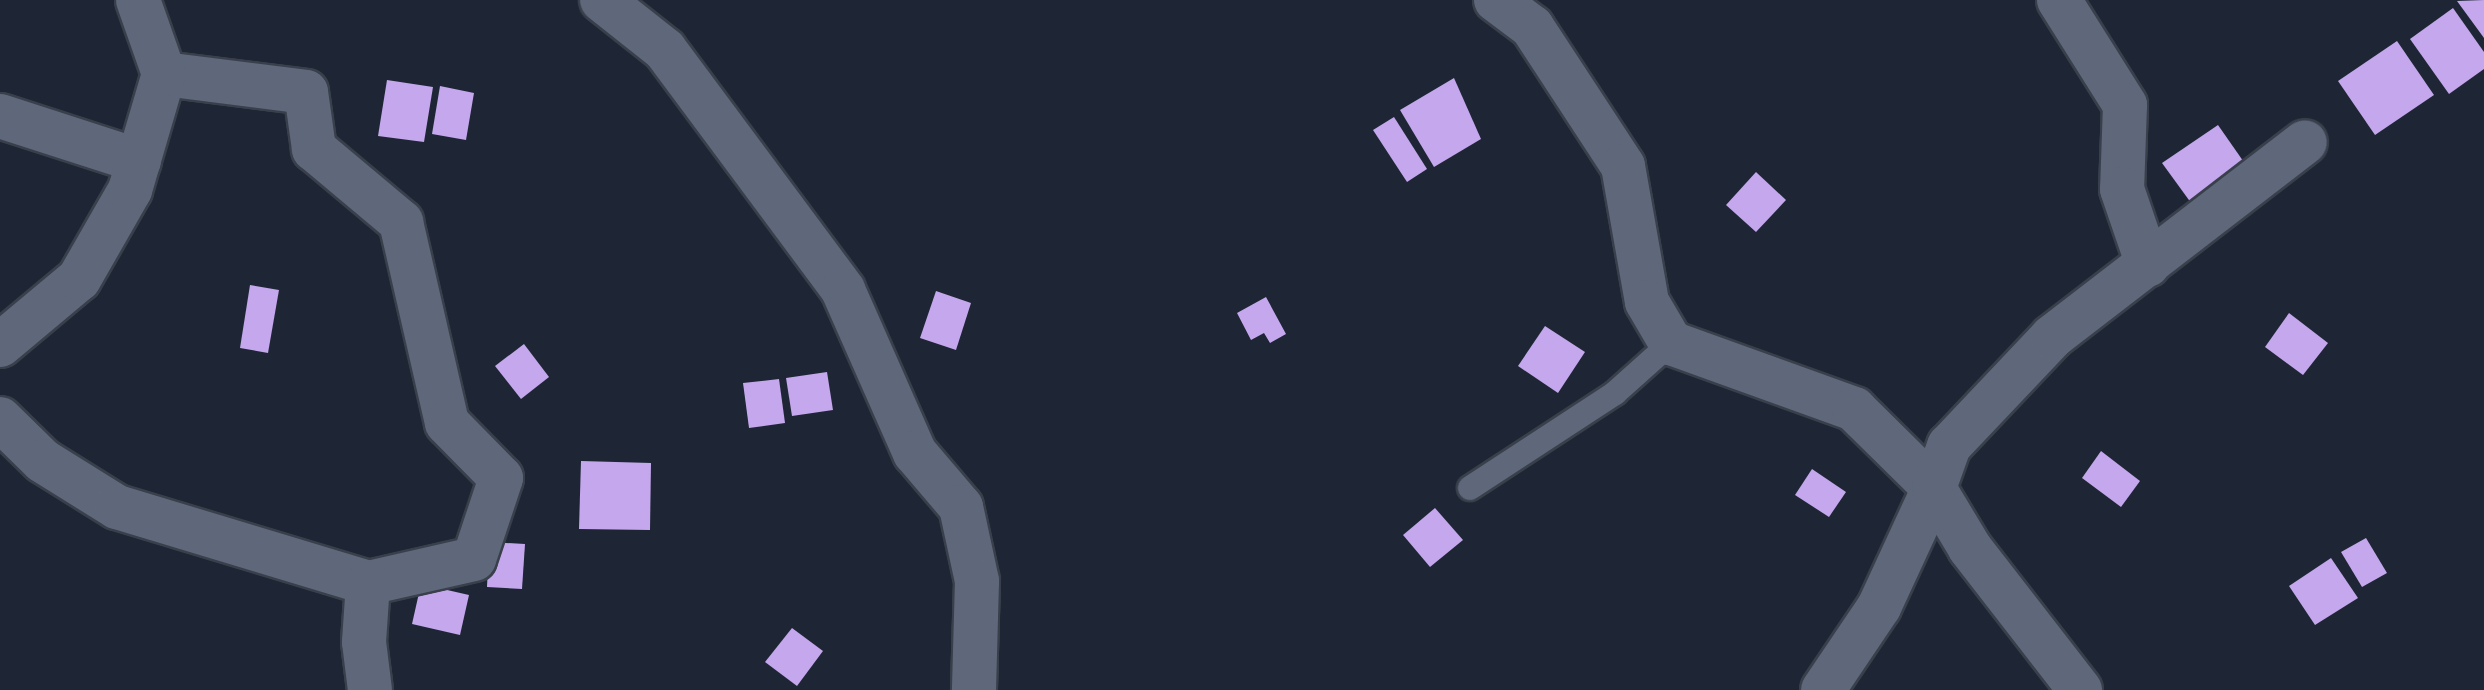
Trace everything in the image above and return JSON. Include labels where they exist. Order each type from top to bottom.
[{"type":"street","points":[[0,345],[79,279],[130,190],[164,74],[138,0]]},
{"type":"street","points":[[602,0],[665,50],[843,290],[915,453],[961,507],[977,581],[974,690]]},
{"type":"street","points":[[1496,0],[1532,27],[1623,166],[1647,302],[1671,343],[1854,409],[1934,488],[1970,548],[2080,690]]},
{"type":"street","points":[[2059,0],[2125,105],[2122,189],[2148,265]]},
{"type":"street","points":[[0,419],[43,461],[117,507],[368,583],[474,559],[501,478],[447,423],[401,222],[314,149],[306,92],[164,74]]},
{"type":"street","points":[[0,116],[139,161]]},
{"type":"street","points":[[1823,690],[1879,607],[1934,488],[1949,446],[2052,337],[2305,142]]},
{"type":"street","points":[[368,583],[364,642],[370,690]]},
{"type":"lane","points":[[1470,488],[1615,393],[1671,343]]},
{"type":"building","points":[[2484,0],[2484,38],[2457,1]]},
{"type":"building","points":[[2453,8],[2484,52],[2484,69],[2449,94],[2410,39]]},
{"type":"building","points":[[2397,41],[2434,95],[2375,135],[2338,81]]},
{"type":"building","points":[[1454,78],[1481,139],[1434,167],[1400,110]]},
{"type":"building","points":[[387,80],[433,87],[424,142],[378,136]]},
{"type":"building","points":[[440,86],[474,93],[466,140],[432,134]]},
{"type":"building","points":[[1394,117],[1427,169],[1407,182],[1373,130]]},
{"type":"building","points":[[2218,125],[2248,168],[2194,207],[2162,163]]},
{"type":"building","points":[[1756,172],[1786,200],[1756,232],[1726,205]]},
{"type":"building","points":[[250,285],[279,290],[268,353],[240,348]]},
{"type":"building","points":[[936,291],[971,303],[956,350],[920,338]]},
{"type":"building","points":[[1266,297],[1286,334],[1270,343],[1264,333],[1251,340],[1237,313]]},
{"type":"building","points":[[2289,313],[2328,343],[2303,375],[2265,347]]},
{"type":"building","points":[[1545,326],[1585,352],[1558,393],[1518,366]]},
{"type":"building","points":[[524,344],[549,377],[521,399],[495,366]]},
{"type":"building","points":[[827,372],[833,410],[792,416],[786,378]]},
{"type":"building","points":[[779,379],[785,423],[749,428],[743,383]]},
{"type":"building","points":[[2101,451],[2140,481],[2121,507],[2082,478]]},
{"type":"building","points":[[581,461],[651,463],[650,530],[579,529]]},
{"type":"building","points":[[1812,469],[1846,492],[1829,517],[1795,495]]},
{"type":"building","points":[[1435,508],[1463,540],[1430,567],[1403,535]]},
{"type":"building","points":[[2366,538],[2387,573],[2362,587],[2341,552]]},
{"type":"building","points":[[489,542],[525,544],[522,589],[487,587]]},
{"type":"building","points":[[2331,558],[2358,598],[2315,625],[2289,586]]},
{"type":"building","points":[[421,584],[469,595],[460,635],[412,624]]},
{"type":"building","points":[[792,628],[823,651],[797,686],[765,662]]}]
